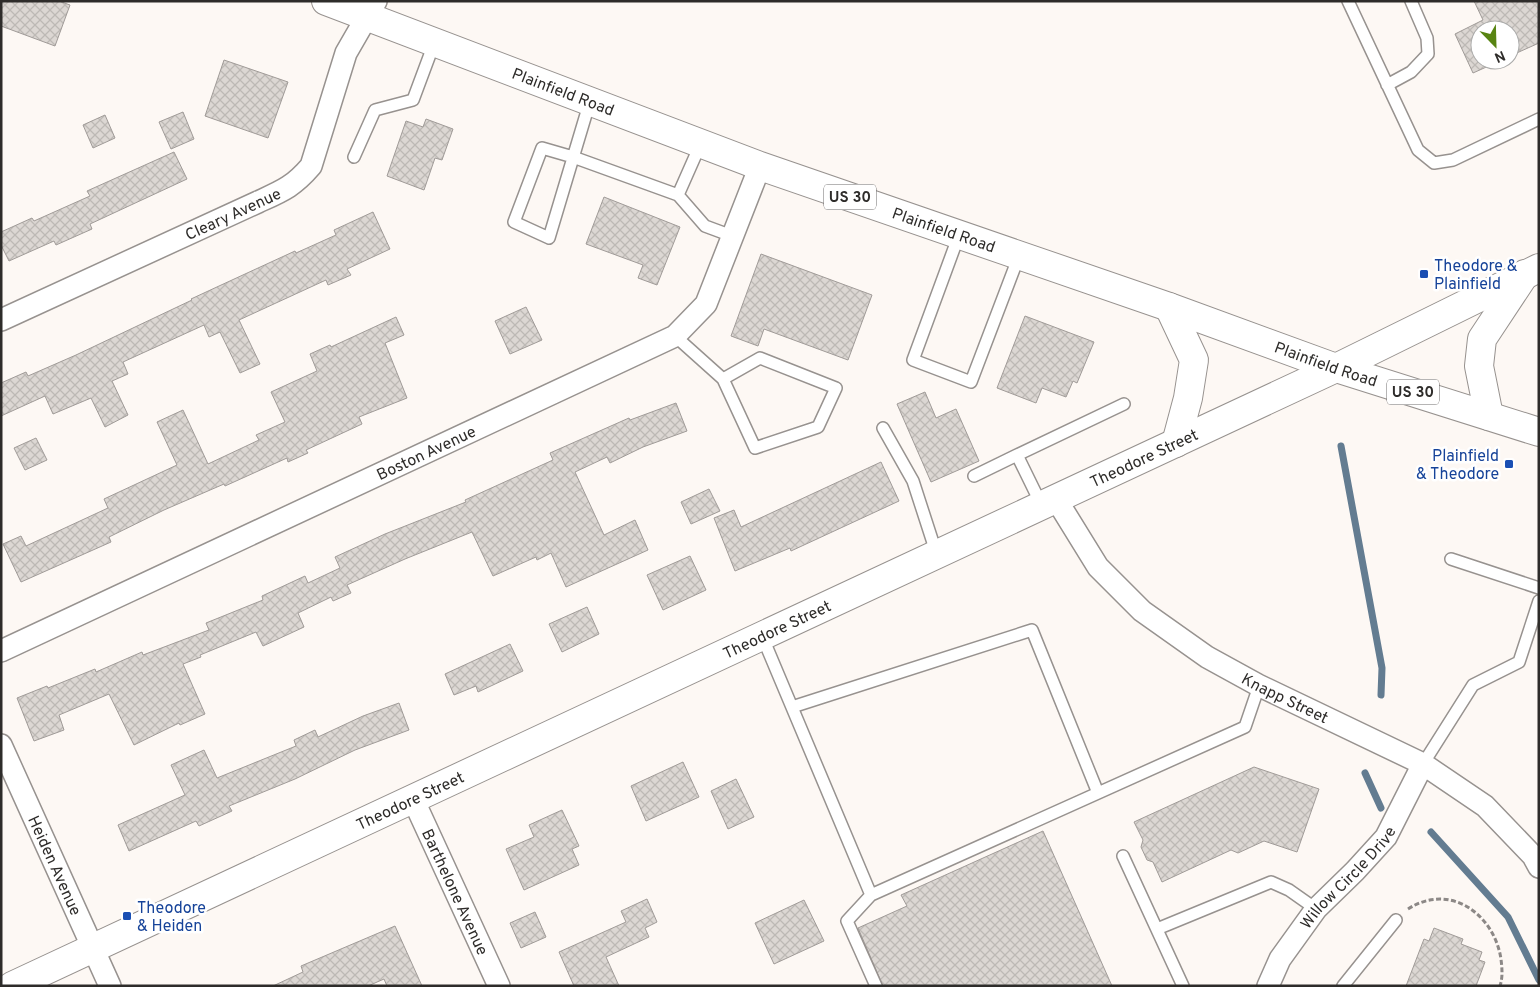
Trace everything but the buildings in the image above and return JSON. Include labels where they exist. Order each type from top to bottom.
[{"type":"main road","name":"Plainfield Road","points":[[326,1],[371,9],[435,41],[760,166],[1336,368],[1539,432]]},
{"type":"main road","points":[[1488,416],[1480,366],[1482,338],[1532,271]]},
{"type":"main road","name":"Theodore Street","points":[[12,986],[1336,368],[1532,271]]},
{"type":"main road","points":[[1169,308],[1194,360],[1188,398],[1176,443]]},
{"type":"street","name":"Cleary Avenue","points":[[1,320],[284,190],[298,181],[311,166],[346,53],[371,9]]},
{"type":"street","name":"Boston Avenue","points":[[1,651],[675,336],[706,304],[760,166]]},
{"type":"street","name":"Knapp Street","points":[[1049,502],[1098,567],[1142,611],[1207,657],[1260,686],[1423,764],[1485,806],[1533,856],[1539,867]]},
{"type":"street","name":"Heiden Avenue","points":[[1,745],[110,986]]},
{"type":"street","name":"Willow Circle Drive","points":[[1268,986],[1280,959],[1316,909],[1356,872],[1386,837],[1423,764]]},
{"type":"street","name":"Barthelone Avenue","points":[[413,799],[498,986]]},
{"type":"lane","points":[[1348,1],[1418,150],[1434,163],[1453,160],[1539,119]]},
{"type":"lane","points":[[1388,85],[1412,72],[1428,54],[1427,38],[1411,1]]},
{"type":"lane","points":[[354,158],[375,110],[413,100],[435,41]]},
{"type":"lane","points":[[590,101],[573,157],[549,238],[514,222],[542,148],[573,157],[678,195],[705,226],[732,236]]},
{"type":"lane","points":[[678,195],[701,144]]},
{"type":"lane","points":[[960,235],[913,360],[971,382],[1019,256]]},
{"type":"lane","points":[[675,336],[723,379],[756,448],[818,427],[836,388],[760,358],[723,379]]},
{"type":"lane","points":[[974,476],[1124,404]]},
{"type":"lane","points":[[883,428],[913,481],[937,555]]},
{"type":"lane","points":[[1017,455],[1049,502]]},
{"type":"lane","points":[[1451,559],[1539,588]]},
{"type":"lane","points":[[1423,764],[1474,685],[1519,662],[1539,600]]},
{"type":"lane","points":[[792,707],[1032,630],[1098,793]]},
{"type":"lane","points":[[762,636],[870,895]]},
{"type":"lane","points":[[876,986],[847,921],[870,895],[1245,727],[1260,686]]},
{"type":"lane","points":[[1124,856],[1182,986]]},
{"type":"lane","points":[[1157,929],[1271,882],[1289,890],[1316,909]]},
{"type":"lane","points":[[1343,986],[1396,920]]},
{"type":"path","points":[[1405,910],[1420,901],[1432,898],[1450,900],[1470,908],[1485,920],[1495,936],[1502,968],[1500,986]]},
{"type":"waterway","points":[[1341,446],[1382,668],[1381,695]]},
{"type":"waterway","points":[[1365,773],[1381,808]]},
{"type":"waterway","points":[[1431,832],[1508,917],[1539,980]]},
{"type":"place","name":"Theodore & Plainfield","points":[[1424,274]]},
{"type":"place","name":"Plainfield & Theodore","points":[[1509,464]]},
{"type":"place","name":"Theodore & Heiden","points":[[127,916]]}]
